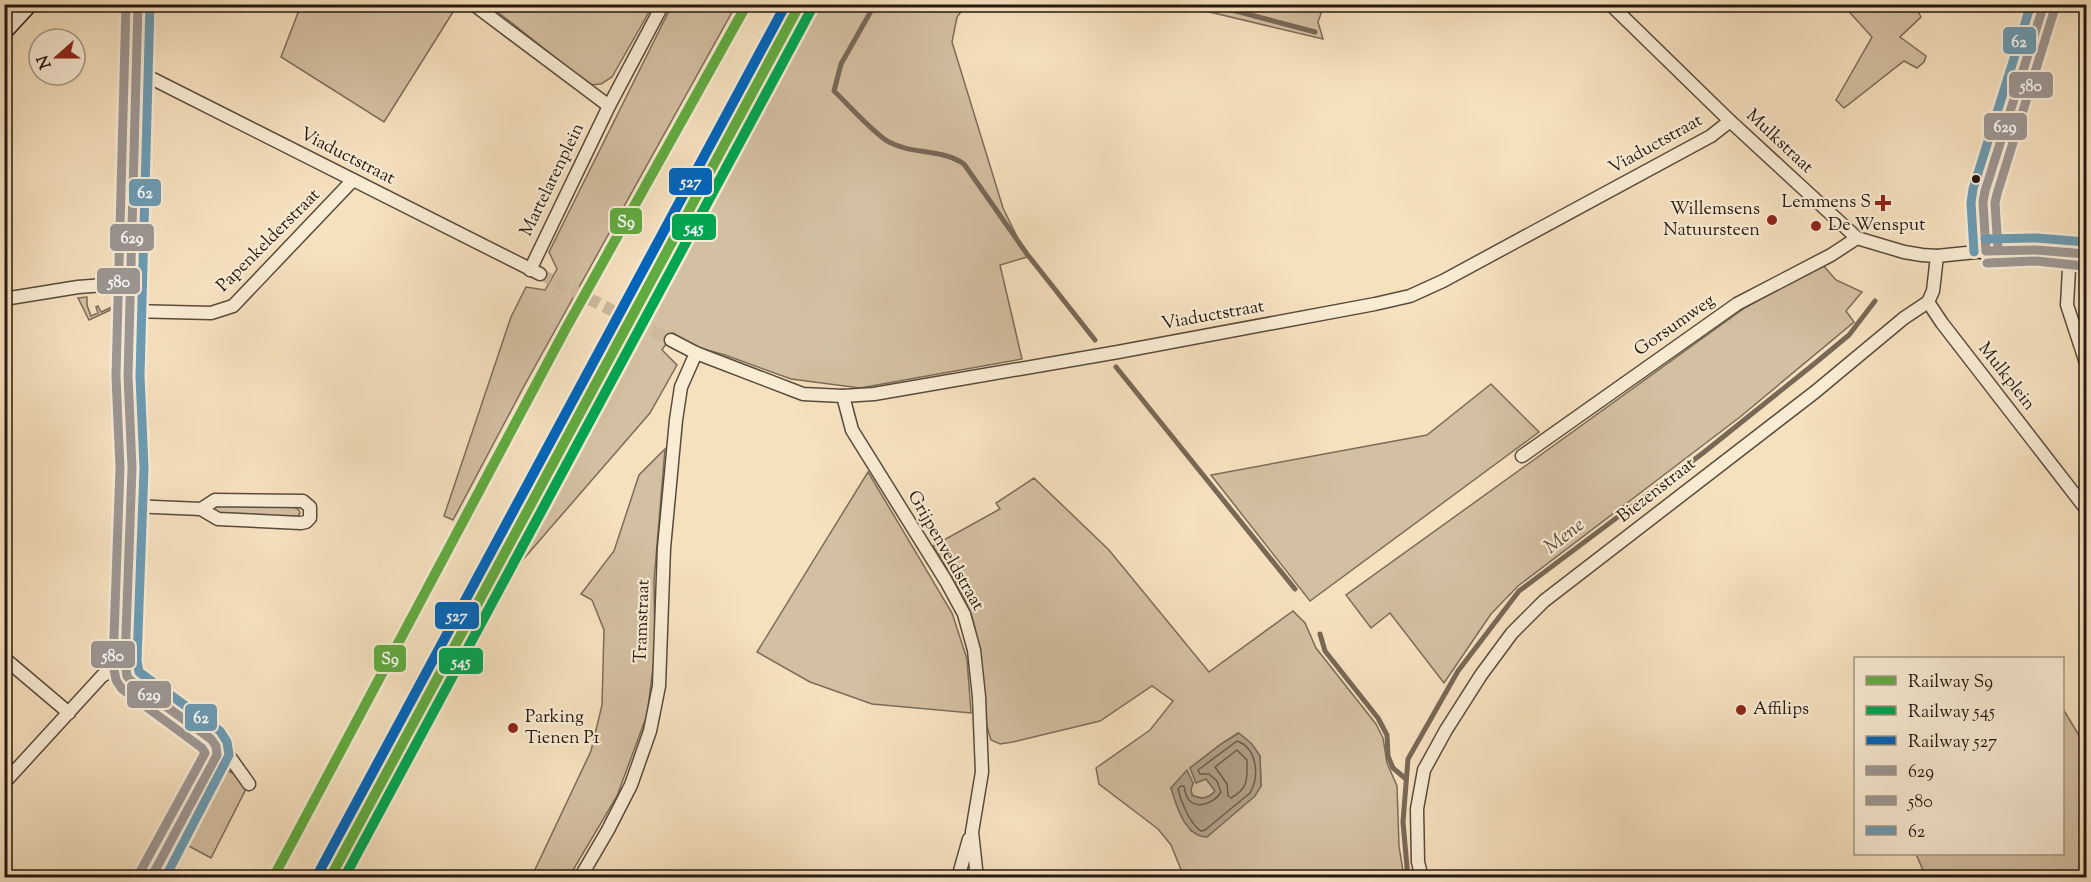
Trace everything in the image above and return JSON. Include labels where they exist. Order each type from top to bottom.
[{"type":"street","points":[[4,30],[28,4]]},
{"type":"street","points":[[138,4],[128,376],[132,468],[125,662],[130,681],[211,739],[216,746],[217,755],[151,878]]},
{"type":"street","points":[[474,4],[609,106]]},
{"type":"street","name":"Martelarenplein","points":[[535,272],[609,106],[663,4]]},
{"type":"street","name":"Mulkstraat","points":[[1611,4],[1730,121],[1857,238],[1904,252],[1937,256],[1986,251]]},
{"type":"street","points":[[2044,4],[1985,190],[1983,202],[1986,251],[2027,249],[2078,253],[2067,305],[2086,363]]},
{"type":"street","name":"Viaductstraat","points":[[137,71],[535,272]]},
{"type":"street","name":"Viaductstraat","points":[[671,340],[696,353],[803,394],[843,396],[874,394],[1118,352],[1375,304],[1410,296],[1443,281],[1711,136],[1730,121]]},
{"type":"street","name":"Papenkelderstraat","points":[[130,311],[211,313],[233,306],[353,180]]},
{"type":"street","name":"Gorsumweg","points":[[1522,456],[1737,304],[1831,255],[1857,238]]},
{"type":"street","points":[[1928,302],[1933,291],[1937,256]]},
{"type":"street","points":[[4,299],[78,287],[131,283]]},
{"type":"street","name":"Mulkplein","points":[[1928,302],[2086,509]]},
{"type":"street","name":"Biezenstraat","points":[[1422,878],[1418,862],[1417,809],[1424,770],[1481,675],[1512,633],[1544,602],[1815,392],[1904,318],[1928,302]]},
{"type":"street","name":"Tramstraat","points":[[580,878],[631,785],[650,731],[659,686],[664,548],[676,420],[681,387],[696,353]]},
{"type":"street","name":"Grijpenveldstraat","points":[[843,396],[852,430],[964,614],[974,650],[979,697],[982,772],[972,832],[977,878]]},
{"type":"street","points":[[131,506],[201,509],[218,519],[301,523],[310,518],[309,504],[300,501],[215,500],[201,509]]},
{"type":"street","points":[[4,658],[69,713]]},
{"type":"street","points":[[4,783],[102,676],[125,662]]},
{"type":"street","points":[[217,755],[229,756],[249,784]]},
{"type":"street","points":[[958,878],[972,832]]},
{"type":"shaded area","points":[[301,5],[447,5],[453,12],[384,122],[281,57]]},
{"type":"shaded area","points":[[489,5],[653,5],[612,77],[601,84],[590,85]]},
{"type":"shaded area","points":[[672,5],[736,5],[523,388],[453,520],[444,516],[511,317],[526,287],[545,290],[557,269],[549,252]]},
{"type":"shaded area","points":[[809,5],[966,5],[957,17],[952,42],[1003,208],[1027,257],[1000,265],[1022,359],[860,388],[791,379],[696,347],[673,333],[662,350],[677,365],[650,413],[520,563],[516,561],[507,580],[498,574],[767,73]]},
{"type":"shaded area","points":[[1180,5],[1324,5],[1318,22],[1323,39]]},
{"type":"shaded area","points":[[1843,5],[1915,5],[1921,17],[1900,37],[1926,56],[1924,62],[1917,68],[1904,61],[1844,108],[1836,100],[1872,37]]},
{"type":"shaded area","points":[[1822,264],[1836,280],[1862,292],[1846,311],[1854,322],[1740,417],[1518,586],[1491,614],[1444,683],[1390,613],[1371,628],[1346,595],[1746,307]]},
{"type":"shaded area","points":[[87,297],[91,316],[98,313],[96,307],[98,306],[101,312],[114,306],[113,303],[117,302],[117,307],[89,320],[78,298]]},
{"type":"shaded area","points":[[1491,384],[1539,432],[1310,601],[1211,475],[1427,435]]},
{"type":"shaded area","points":[[665,449],[654,581],[655,652],[647,715],[617,796],[569,877],[531,878],[591,751],[602,705],[604,630],[592,600],[581,594],[614,551],[639,475]]},
{"type":"shaded area","points":[[868,472],[952,613],[967,659],[971,713],[872,704],[810,682],[757,652]]},
{"type":"shaded area","points":[[1034,478],[1109,550],[1209,672],[1293,611],[1305,623],[1316,648],[1376,724],[1383,738],[1387,763],[1397,786],[1399,846],[1404,877],[1184,877],[1171,845],[1158,829],[1099,784],[1096,768],[1150,730],[1173,701],[1152,686],[1100,721],[1013,742],[1000,744],[991,740],[984,711],[979,650],[973,620],[961,591],[933,546],[1000,509],[996,503]],"holes":[[[1238,733],[1260,756],[1261,786],[1191,831],[1171,788],[1193,783],[1192,795],[1199,798],[1208,797],[1216,791],[1206,779],[1190,768]]]},
{"type":"shaded area","points":[[215,505],[294,507],[300,513],[297,518],[220,516],[212,508]]},
{"type":"shaded area","points":[[2064,711],[2086,747],[2086,877],[1926,877],[1916,855],[2064,855]]},
{"type":"shaded area","points":[[229,771],[249,783],[211,858],[185,844],[223,773]]},
{"type":"water","points":[[1239,733],[1252,744],[1260,756],[1261,786],[1255,796],[1207,837],[1199,836],[1187,826],[1171,788],[1187,770],[1193,783],[1192,795],[1202,798],[1213,793],[1215,791],[1206,779],[1196,783],[1190,768]]},
{"type":"waterway","points":[[875,4],[841,64],[834,91],[869,126],[889,142],[907,149],[936,153],[964,164],[1027,254],[1095,340]]},
{"type":"waterway","points":[[1209,4],[1315,32]]},
{"type":"waterway","name":"Mene","points":[[1408,878],[1403,822],[1408,759],[1458,671],[1519,591],[1703,453],[1814,364],[1849,335],[1875,301]]},
{"type":"waterway","points":[[1116,367],[1295,589]]},
{"type":"waterway","points":[[1320,634],[1325,651],[1378,718],[1387,735],[1388,756],[1393,768],[1406,779]]},
{"type":"tunnel","points":[[540,274],[671,340]]},
{"type":"rail line","name":"S9","points":[[273,878],[565,330],[747,4]]},
{"type":"rail line","name":"527","points":[[319,872],[786,4]]},
{"type":"rail line","name":"S9","points":[[330,878],[800,4]]},
{"type":"rail line","name":"545","points":[[344,878],[811,10]]},
{"type":"transit line","name":"580","points":[[126,4],[116,376],[120,468],[113,664],[116,680],[122,689],[202,748],[205,753],[140,872]]},
{"type":"transit line","name":"629","points":[[138,4],[128,376],[132,468],[125,662],[127,676],[131,681],[211,739],[216,746],[217,755],[151,878]]},
{"type":"transit line","name":"62","points":[[150,4],[140,376],[144,468],[137,661],[139,672],[220,731],[227,742],[229,755],[165,878]]},
{"type":"transit line","name":"62","points":[[1974,252],[1971,203],[1973,189],[2031,4]]},
{"type":"transit line","name":"629","points":[[1986,251],[1983,202],[1985,191],[2044,4]]},
{"type":"transit line","name":"580","points":[[1998,250],[1995,203],[1997,194],[2055,8]]},
{"type":"transit line","name":"62","points":[[1985,239],[2037,238],[2086,242]]},
{"type":"transit line","name":"629","points":[[1986,251],[2036,250],[2086,254]]},
{"type":"transit line","name":"580","points":[[1987,263],[2036,261],[2084,266]]},
{"type":"place","name":"Lemmens S","points":[[1883,203]]},
{"type":"place","name":"Willemsens Natuursteen","points":[[1772,220]]},
{"type":"place","name":"De Wensput","points":[[1816,226]]},
{"type":"place","name":"Affilips","points":[[1741,710]]},
{"type":"place","name":"Parking Tienen P1","points":[[513,728]]}]
